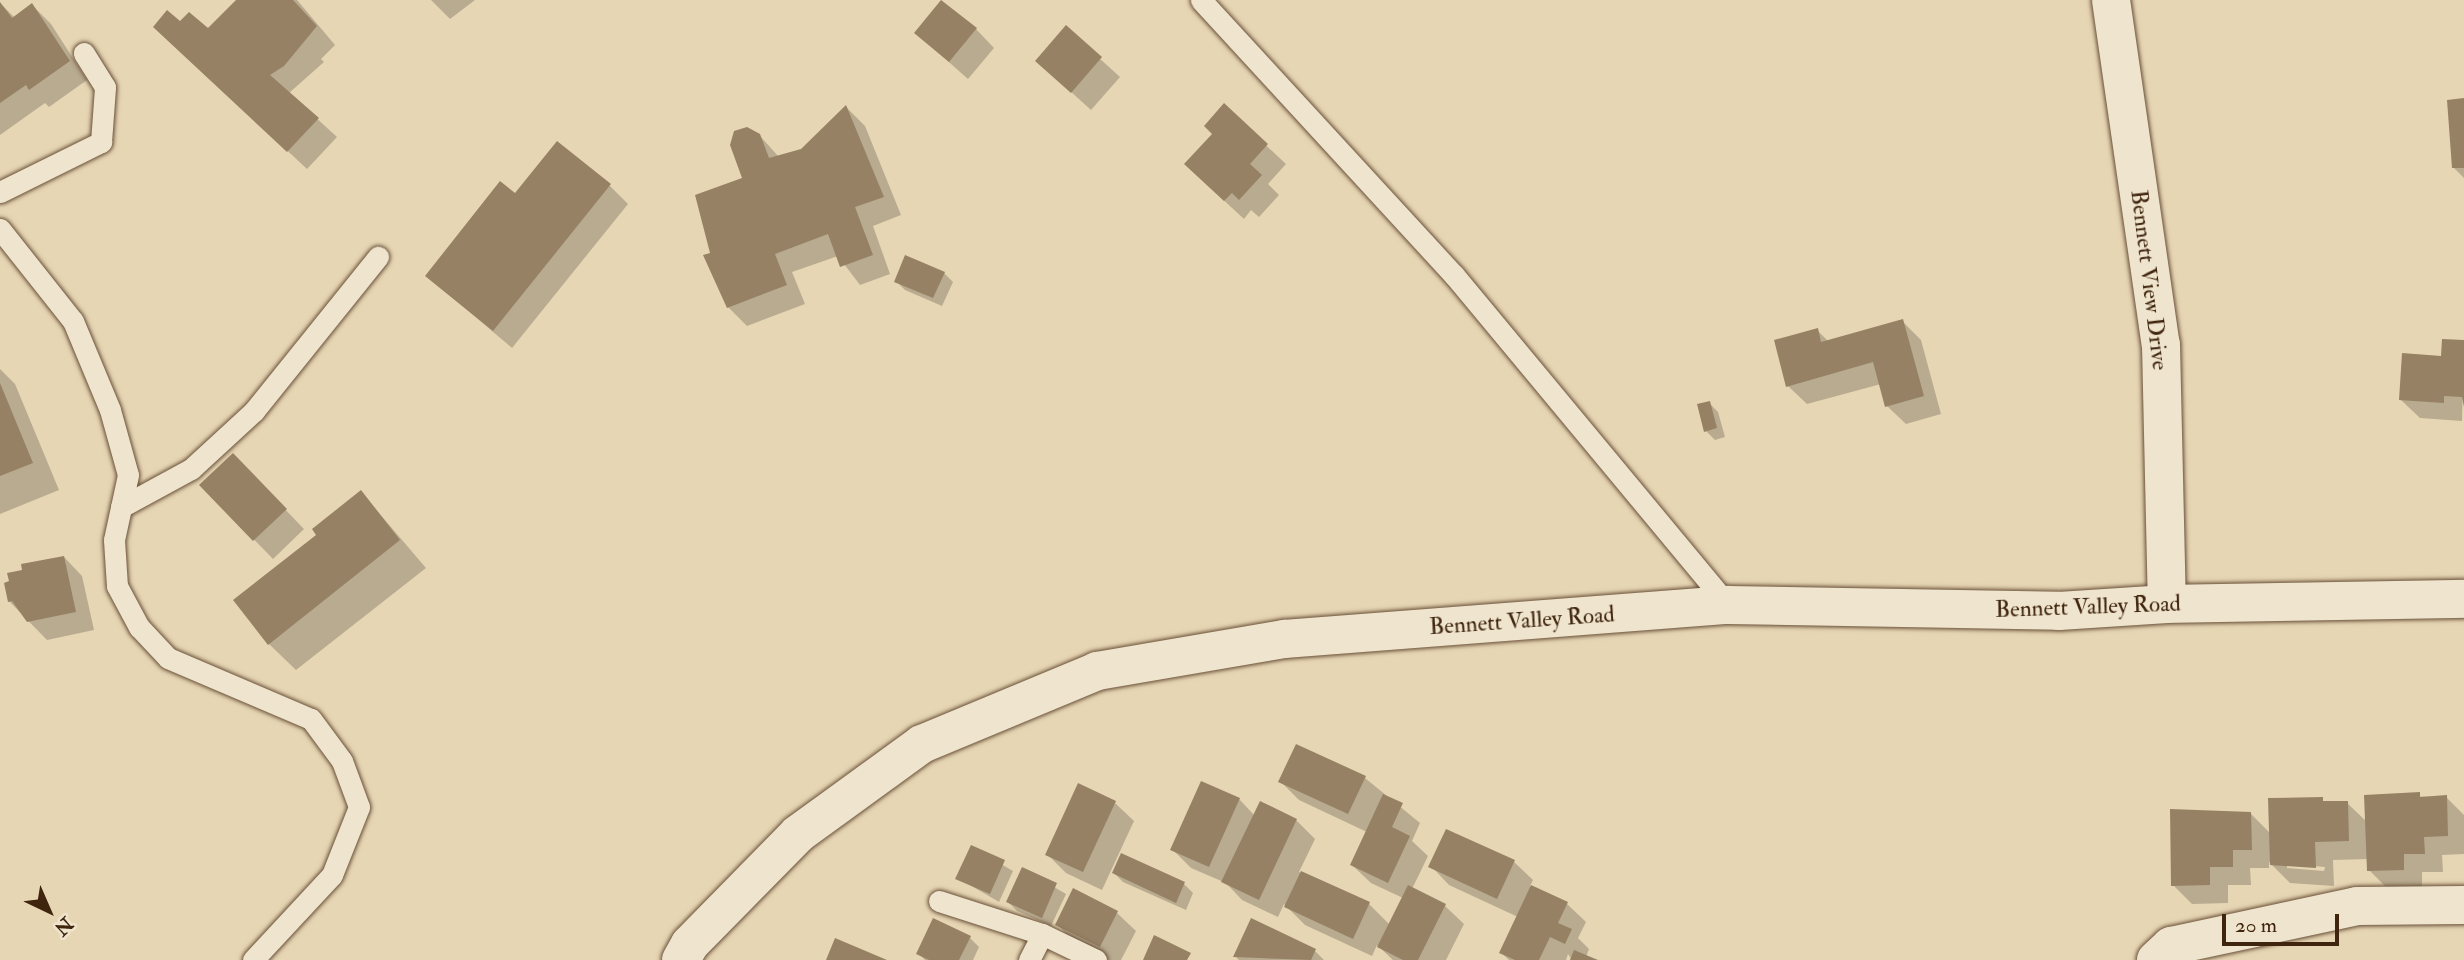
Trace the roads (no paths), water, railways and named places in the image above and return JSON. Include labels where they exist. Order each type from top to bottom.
[{"type":"street","name":"Bennett View Drive","points":[[2111,0],[2161,345],[2167,604]]},
{"type":"street","name":"Bennett Valley Road","points":[[681,960],[690,944],[798,834],[922,744],[1097,671],[1284,639],[1728,606],[2059,611],[2167,604],[2464,599]]},
{"type":"street","points":[[2156,960],[2171,946],[2357,906],[2464,905]]},
{"type":"lane","points":[[1201,0],[1454,275],[1728,606]]},
{"type":"lane","points":[[0,192],[101,142],[105,87],[84,53]]},
{"type":"lane","points":[[0,229],[73,321],[110,410],[128,475],[114,540],[117,586],[139,627],[168,658],[311,719],[342,761],[359,807],[332,875],[253,960]]},
{"type":"lane","points":[[121,507],[191,469],[254,411],[377,257]]},
{"type":"lane","points":[[939,901],[1042,934],[1096,960]]},
{"type":"lane","points":[[1029,960],[1042,934]]}]
